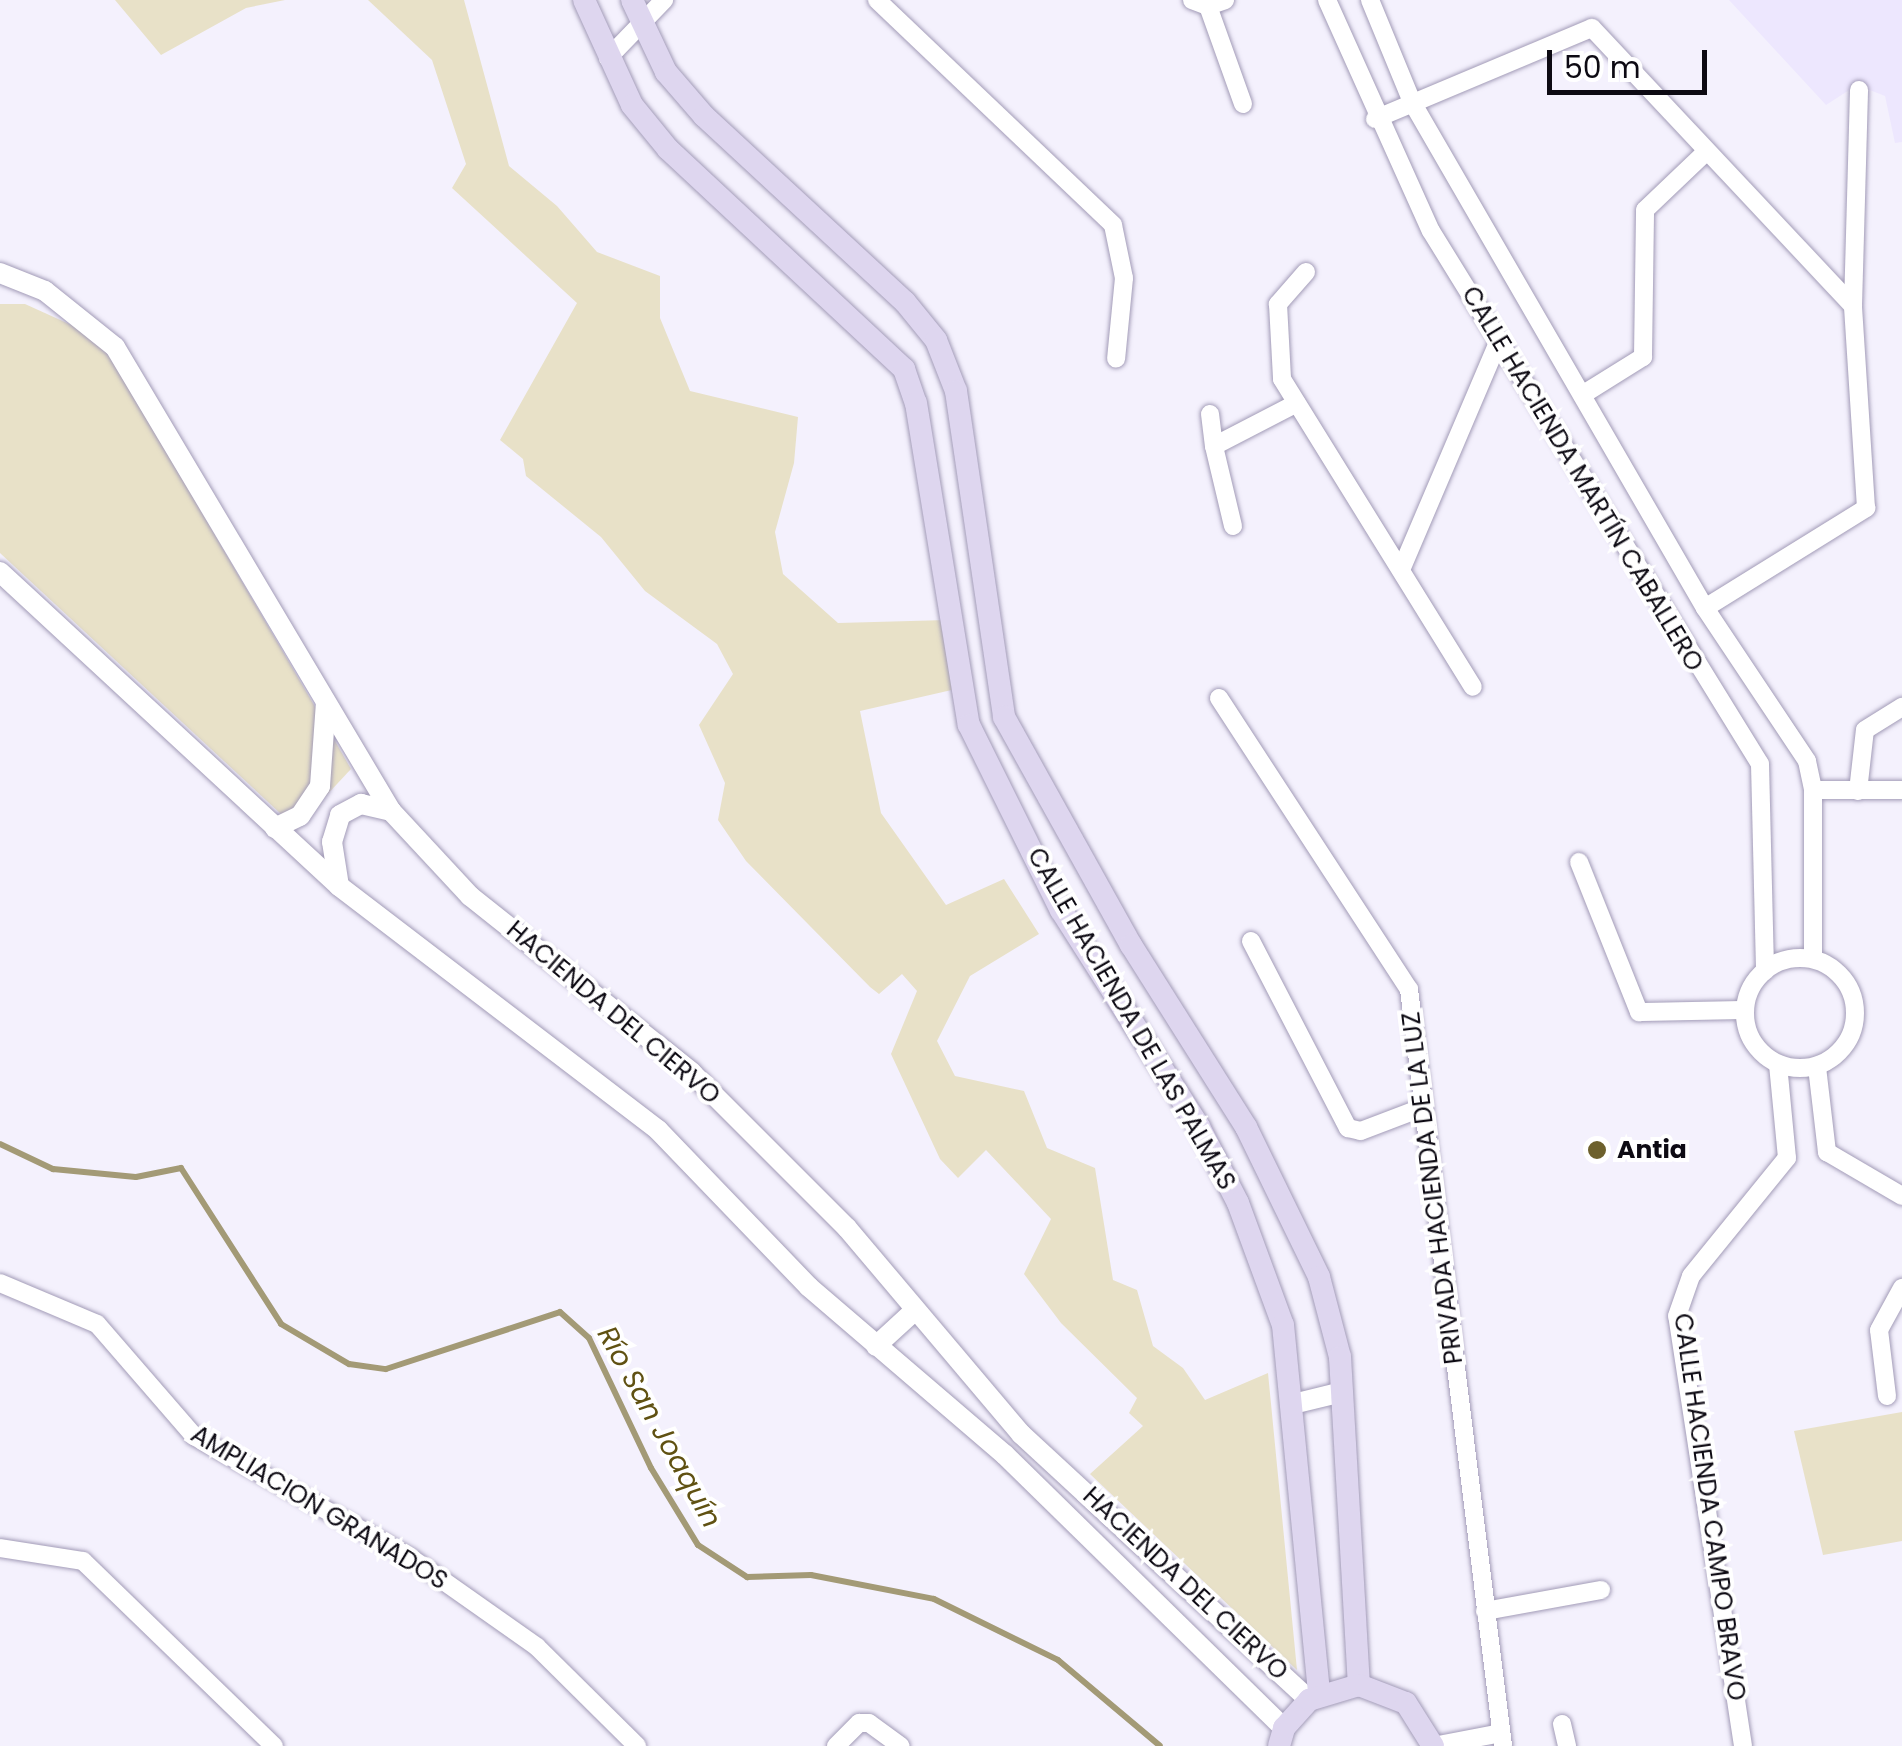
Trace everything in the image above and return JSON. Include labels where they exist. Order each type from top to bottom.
[{"type":"main road","name":"CALLE HACIENDA DE LAS PALMAS","points":[[632,0],[666,72],[704,116],[905,302],[936,340],[956,391],[1004,716],[1131,945],[1246,1126],[1319,1277],[1342,1392],[1359,1685]]},
{"type":"main road","name":"CALLE HACIENDA DE LAS PALMAS","points":[[590,3],[608,58],[632,105],[668,149],[904,369],[916,403],[969,725],[1061,910],[1199,1127],[1238,1203],[1283,1325],[1294,1404],[1314,1697]]},
{"type":"main road","points":[[1282,1737],[1314,1697],[1359,1685],[1406,1703],[1433,1746]]},
{"type":"street","points":[[608,58],[664,0]]},
{"type":"street","points":[[877,0],[1113,226],[1124,278],[1116,359]]},
{"type":"street","name":"CALLE HACIENDA MARTÍN CABALLERO","points":[[1327,0],[1375,119],[1431,231],[1760,764],[1765,971]]},
{"type":"street","points":[[1208,2],[1243,104]]},
{"type":"street","name":"CALLE HACIENDA MARTÍN CABALLERO","points":[[1371,3],[1412,102],[1705,608],[1807,762],[1812,790],[1812,959]]},
{"type":"street","points":[[1375,119],[1592,28],[1854,306]]},
{"type":"street","points":[[1705,608],[1866,508],[1854,306],[1859,90]]},
{"type":"street","points":[[1582,395],[1643,357],[1644,210],[1706,152]]},
{"type":"street","name":"HACIENDA DEL CIERVO","points":[[0,272],[45,291],[115,346],[390,810],[470,896],[691,1072],[848,1228],[1021,1434],[1314,1697]]},
{"type":"street","points":[[1306,272],[1278,304],[1282,379],[1472,687]]},
{"type":"street","points":[[1401,570],[1498,344]]},
{"type":"street","points":[[1214,446],[1297,403]]},
{"type":"street","points":[[1210,414],[1233,526]]},
{"type":"street","name":"HACIENDA DEL CIERVO","points":[[0,572],[339,886],[658,1130],[809,1288],[1004,1455],[1282,1737]]},
{"type":"street","name":"PRIVADA HACIENDA DE LA LUZ","points":[[1218,698],[1409,989],[1502,1739],[1433,1746]]},
{"type":"street","points":[[274,828],[300,816],[320,786],[326,700]]},
{"type":"street","points":[[1858,790],[1865,730],[1902,707]]},
{"type":"street","points":[[1812,790],[1902,790]]},
{"type":"street","points":[[339,886],[332,842],[340,816],[361,804],[390,810]]},
{"type":"street","points":[[1579,862],[1639,1012],[1745,1010]]},
{"type":"street","points":[[1251,940],[1348,1128],[1361,1131],[1424,1107]]},
{"type":"street","points":[[1787,959],[1812,959],[1838,972],[1854,1011],[1842,1051],[1817,1067],[1778,1065],[1754,1042],[1745,1010],[1765,971],[1787,959]]},
{"type":"street","name":"CALLE HACIENDA CAMPO BRAVO","points":[[1743,1746],[1677,1316],[1690,1276],[1788,1158],[1778,1065]]},
{"type":"street","points":[[1817,1067],[1827,1152],[1902,1196]]},
{"type":"street","name":"AMPLIACION GRANADOS","points":[[0,1283],[97,1324],[194,1436],[412,1558],[538,1647],[637,1746]]},
{"type":"street","points":[[1886,1396],[1878,1330],[1902,1288]]},
{"type":"street","points":[[876,1346],[914,1311]]},
{"type":"street","points":[[1294,1404],[1342,1392]]},
{"type":"street","points":[[0,1548],[83,1561],[274,1746]]},
{"type":"street","points":[[1484,1612],[1601,1590]]},
{"type":"street","points":[[836,1746],[859,1723],[869,1723],[901,1746]]},
{"type":"street","points":[[1562,1724],[1566,1746]]},
{"type":"shaded area","points":[[115,0],[285,0],[246,8],[161,55]]},
{"type":"shaded area","points":[[368,0],[464,0],[509,166],[557,206],[597,252],[660,276],[660,318],[690,391],[798,417],[794,463],[775,532],[783,574],[838,623],[947,620],[956,689],[860,711],[881,813],[946,905],[1004,879],[1039,934],[970,976],[937,1041],[955,1076],[1024,1091],[1047,1148],[1095,1168],[1113,1280],[1137,1290],[1153,1346],[1183,1368],[1205,1400],[1268,1373],[1297,1670],[1090,1474],[1143,1426],[1129,1413],[1137,1398],[1061,1323],[1024,1274],[1051,1219],[986,1150],[958,1178],[940,1159],[891,1054],[917,991],[902,974],[879,994],[870,987],[746,861],[718,820],[725,783],[699,725],[733,674],[717,644],[645,591],[601,537],[526,476],[523,459],[500,440],[577,303],[452,188],[466,164],[432,60]]},
{"type":"shaded area","points":[[1729,0],[1902,0],[1902,142],[1895,143],[1885,96],[1857,85],[1826,105]]},
{"type":"shaded area","points":[[0,304],[25,304],[100,338],[351,769],[296,828],[0,553]]},
{"type":"shaded area","points":[[1902,1412],[1902,1541],[1823,1555],[1794,1431]]},
{"type":"waterway","name":"Río San Joaquín","points":[[0,1144],[53,1169],[136,1177],[181,1168],[281,1324],[349,1364],[386,1369],[560,1312],[589,1338],[651,1468],[698,1545],[747,1577],[811,1575],[934,1599],[1058,1660],[1160,1746]]},
{"type":"place","name":"Antia","points":[[1597,1150]]}]
